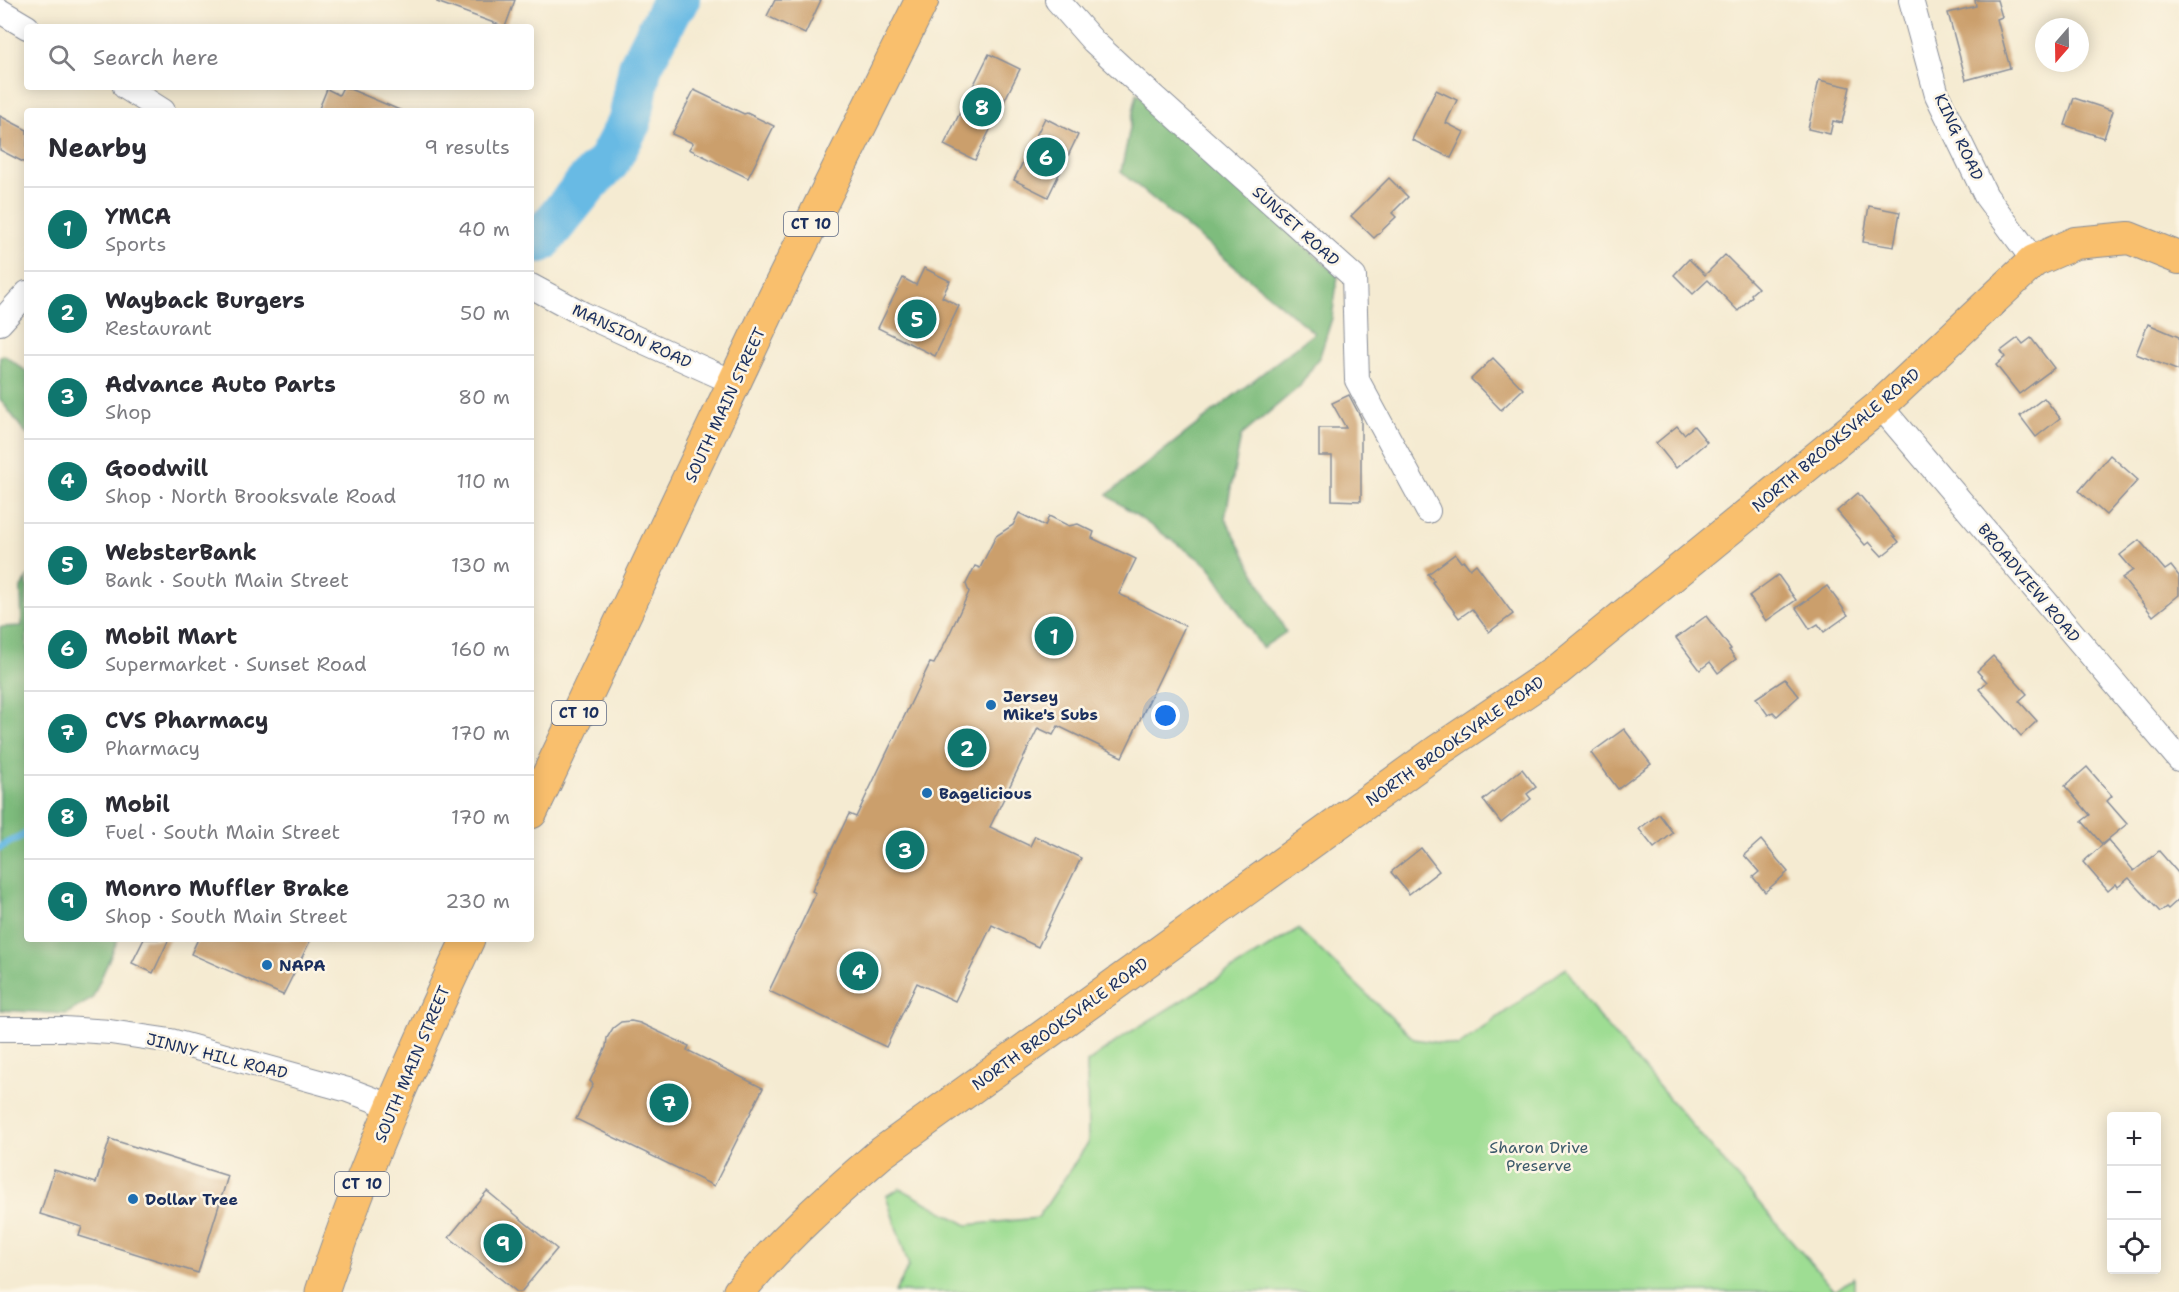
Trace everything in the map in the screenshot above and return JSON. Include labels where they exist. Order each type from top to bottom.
[{"type":"highway","name":"SOUTH MAIN STREET","points":[[534,806],[825,196],[922,0]]},
{"type":"highway","name":"SOUTH MAIN STREET","points":[[322,1292],[369,1165],[427,1027],[467,942]]},
{"type":"main road","name":"NORTH BROOKSVALE ROAD","points":[[738,1292],[809,1215],[880,1154],[1439,750],[1556,671],[1880,406],[2034,261],[2075,243],[2129,238],[2179,258]]},
{"type":"street","name":"SUNSET ROAD","points":[[1057,0],[1093,41],[1354,277],[1357,380],[1428,511]]},
{"type":"street","name":"KING ROAD","points":[[1911,0],[1937,95],[1986,196],[2034,261]]},
{"type":"street","points":[[0,11],[24,25]]},
{"type":"street","points":[[130,90],[158,108]]},
{"type":"street","name":"MANSION ROAD","points":[[534,288],[583,314],[735,383]]},
{"type":"street","points":[[0,323],[24,296]]},
{"type":"street","name":"BROADVIEW ROAD","points":[[1880,406],[2179,759]]},
{"type":"street","name":"JINNY HILL ROAD","points":[[0,1029],[110,1032],[171,1041],[348,1090],[393,1107]]},
{"type":"green space","points":[[1137,93],[1338,276],[1332,318],[1320,356],[1300,386],[1241,436],[1225,518],[1286,632],[1262,648],[1209,566],[1107,495],[1314,333],[1121,172]]},
{"type":"green space","points":[[4,355],[24,370],[24,431],[0,399],[0,357]]},
{"type":"green space","points":[[24,583],[24,942],[117,942],[92,999],[66,1014],[0,1010],[0,627],[22,626],[21,588]]},
{"type":"green space","name":"Sharon Drive Preserve","points":[[1298,929],[1414,1039],[1458,1046],[1566,968],[1597,1015],[1835,1291],[1854,1277],[1854,1292],[895,1292],[909,1266],[886,1196],[900,1188],[967,1225],[1038,1218],[1088,1143],[1087,1063],[1127,1034]]},
{"type":"building","points":[[438,0],[515,0],[506,24],[497,24],[437,2]]},
{"type":"building","points":[[775,0],[821,0],[805,34],[767,16]]},
{"type":"building","points":[[1975,0],[1997,0],[2002,17],[1997,19],[2010,68],[1966,80],[1948,13],[1976,6]]},
{"type":"building","points":[[989,54],[1020,69],[975,160],[944,145]]},
{"type":"building","points":[[1819,80],[1850,87],[1842,123],[1833,121],[1830,134],[1808,129]]},
{"type":"building","points":[[327,90],[339,95],[342,90],[352,90],[395,108],[319,108]]},
{"type":"building","points":[[694,90],[774,126],[748,178],[689,149],[693,143],[672,134]]},
{"type":"building","points":[[1436,90],[1457,100],[1446,123],[1464,132],[1451,158],[1412,140]]},
{"type":"building","points":[[2074,98],[2113,111],[2104,138],[2065,125]]},
{"type":"building","points":[[0,116],[24,128],[24,162],[0,150]]},
{"type":"building","points":[[1045,118],[1078,135],[1048,197],[1014,180]]},
{"type":"building","points":[[1389,178],[1408,197],[1392,213],[1396,217],[1374,238],[1351,216]]},
{"type":"building","points":[[1869,206],[1900,212],[1894,247],[1863,242]]},
{"type":"building","points":[[1725,255],[1758,288],[1738,311],[1708,280],[1693,294],[1674,275],[1689,259],[1705,275]]},
{"type":"building","points":[[924,268],[950,281],[942,297],[959,306],[935,356],[878,328],[903,278],[916,285]]},
{"type":"building","points":[[2148,324],[2179,337],[2179,371],[2136,354]]},
{"type":"building","points":[[2018,338],[2023,344],[2031,338],[2054,368],[2019,394],[1996,365],[2005,357],[2001,351]]},
{"type":"building","points":[[1493,358],[1523,389],[1501,410],[1471,379]]},
{"type":"building","points":[[1349,395],[1361,418],[1361,501],[1332,500],[1332,456],[1319,456],[1319,428],[1346,428],[1332,403]]},
{"type":"building","points":[[2044,398],[2060,418],[2036,437],[2020,416]]},
{"type":"building","points":[[1677,426],[1684,434],[1694,426],[1707,442],[1676,468],[1656,443]]},
{"type":"building","points":[[2110,455],[2138,480],[2106,515],[2079,491]]},
{"type":"building","points":[[1858,493],[1899,542],[1882,556],[1869,542],[1865,545],[1837,511]]},
{"type":"building","points":[[1019,513],[1045,526],[1049,516],[1069,526],[1078,524],[1094,532],[1092,538],[1136,559],[1119,594],[1185,626],[1122,757],[1058,726],[1053,735],[1038,728],[990,827],[1030,846],[1035,836],[1081,858],[1038,947],[992,925],[955,1001],[917,983],[886,1047],[769,991],[816,893],[812,891],[849,814],[856,817],[930,663],[934,664],[948,637],[969,592],[966,584],[975,566],[980,568],[996,536],[1013,525]]},
{"type":"building","points":[[2139,540],[2165,570],[2171,566],[2179,576],[2179,595],[2153,616],[2122,578],[2133,570],[2120,555]]},
{"type":"building","points":[[1455,554],[1470,569],[1476,564],[1513,614],[1489,632],[1472,609],[1459,618],[1428,574]]},
{"type":"building","points":[[1778,575],[1796,600],[1766,621],[1749,596]]},
{"type":"building","points":[[1827,586],[1848,615],[1824,632],[1818,624],[1810,629],[1796,608]]},
{"type":"building","points":[[1706,616],[1736,659],[1718,673],[1710,662],[1700,670],[1676,638]]},
{"type":"building","points":[[1993,656],[2027,694],[2019,701],[2037,721],[2021,736],[1979,689],[1987,682],[1977,671]]},
{"type":"building","points":[[1785,679],[1799,696],[1777,716],[1773,712],[1768,715],[1756,698]]},
{"type":"building","points":[[1624,729],[1651,764],[1618,789],[1591,753]]},
{"type":"building","points":[[2087,767],[2112,796],[2107,801],[2127,824],[2102,844],[2082,821],[2090,815],[2065,786]]},
{"type":"building","points":[[1522,769],[1536,787],[1527,794],[1531,799],[1501,823],[1483,800]]},
{"type":"building","points":[[1659,814],[1673,833],[1654,848],[1639,829]]},
{"type":"building","points":[[1761,840],[1788,872],[1765,892],[1753,877],[1759,872],[1744,855]]},
{"type":"building","points":[[2108,840],[2134,871],[2159,851],[2179,874],[2179,899],[2168,909],[2166,907],[2160,912],[2129,878],[2118,887],[2116,884],[2108,891],[2083,862]]},
{"type":"building","points":[[1421,848],[1439,871],[1409,894],[1391,872]]},
{"type":"building","points":[[142,942],[168,942],[153,973],[132,963]]},
{"type":"building","name":"NAPA","points":[[197,942],[310,942],[283,995],[191,954]]},
{"type":"building","points":[[631,1021],[689,1046],[687,1050],[763,1088],[714,1186],[576,1119],[593,1084],[590,1081],[606,1047],[607,1038],[613,1028],[621,1022]]},
{"type":"building","name":"Dollar Tree","points":[[110,1139],[228,1176],[198,1273],[79,1236],[82,1227],[40,1214],[54,1170],[96,1183]]},
{"type":"building","points":[[487,1191],[557,1249],[521,1292],[517,1292],[449,1237]]},
{"type":"waterway","points":[[540,241],[588,182],[608,162],[630,121],[640,67],[671,7],[678,0]]},
{"type":"waterway","points":[[0,847],[24,835]]},
{"type":"place","name":"Mobil","points":[[982,107]]},
{"type":"place","name":"Mobil Mart","points":[[1046,157]]},
{"type":"place","name":"WebsterBank","points":[[917,319]]},
{"type":"place","name":"YMCA","points":[[1054,636]]},
{"type":"place","name":"Jersey Mike's Subs","points":[[991,705]]},
{"type":"place","name":"Wayback Burgers","points":[[967,748]]},
{"type":"place","name":"Bagelicious","points":[[927,793]]},
{"type":"place","name":"Advance Auto Parts","points":[[905,850]]},
{"type":"place","name":"NAPA","points":[[267,965]]},
{"type":"place","name":"Goodwill","points":[[859,971]]},
{"type":"place","name":"CVS Pharmacy","points":[[669,1103]]},
{"type":"place","name":"Dollar Tree","points":[[133,1199]]},
{"type":"place","name":"Monro Muffler Brake","points":[[503,1243]]}]
